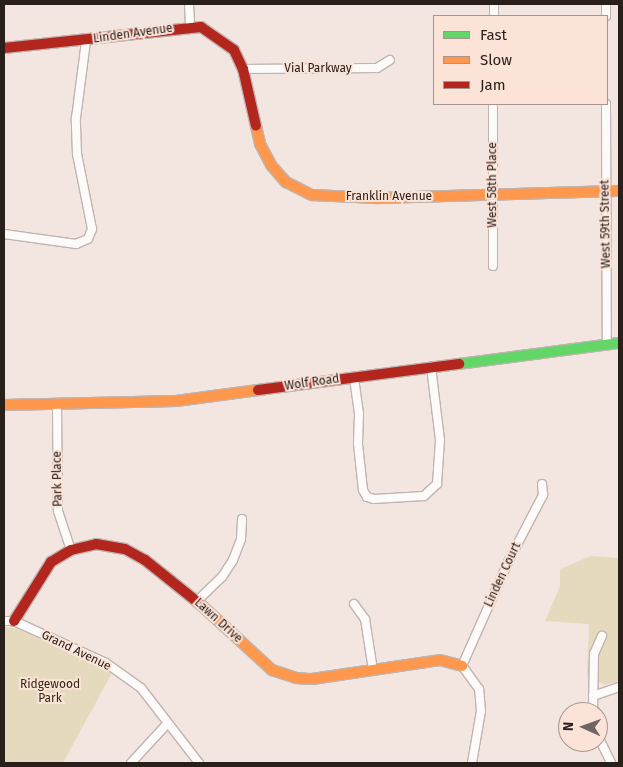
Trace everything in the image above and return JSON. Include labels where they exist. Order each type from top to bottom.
[{"type":"street","points":[[189,4],[190,26]]},
{"type":"street","name":"Linden Avenue","points":[[4,48],[86,41],[114,34],[190,26],[201,27],[229,44],[243,69]]},
{"type":"street","points":[[4,234],[76,244],[88,239],[92,229],[77,154],[76,118],[86,41]]},
{"type":"street","name":"Vial Parkway","points":[[243,69],[377,68],[390,60]]},
{"type":"street","name":"Franklin Avenue","points":[[243,69],[264,155],[279,176],[295,189],[334,197],[492,196],[619,191]]},
{"type":"street","name":"West 58th Place","points":[[493,105],[493,266]]},
{"type":"street","name":"West 59th Street","points":[[606,105],[607,344]]},
{"type":"street","name":"Wolf Road","points":[[4,405],[57,406],[176,401],[619,343]]},
{"type":"street","points":[[354,378],[363,490],[367,497],[374,499],[424,496],[433,491],[437,484],[440,440],[432,367]]},
{"type":"street","name":"Park Place","points":[[57,406],[58,512],[71,550]]},
{"type":"street","name":"Linden Court","points":[[462,666],[508,562],[543,495],[542,484]]},
{"type":"street","points":[[198,601],[222,577],[233,560],[241,539],[242,519]]},
{"type":"street","name":"Lawn Drive","points":[[9,621],[37,580],[52,562],[71,550],[96,544],[125,550],[145,560],[198,601],[272,670],[296,678],[312,679],[440,660],[462,666]]},
{"type":"street","points":[[354,604],[365,619],[373,670]]},
{"type":"street","name":"Grand Avenue","points":[[9,621],[106,663],[141,688],[199,763]]},
{"type":"street","points":[[593,702],[594,654],[602,636]]},
{"type":"street","points":[[462,666],[479,689],[481,711],[472,763]]},
{"type":"street","points":[[593,696],[619,687]]},
{"type":"street","points":[[131,763],[167,724]]},
{"type":"green space","points":[[591,556],[619,558],[619,681],[605,685],[587,676],[589,624],[545,621],[560,586],[560,569]]},
{"type":"green space","name":"Ridgewood Park","points":[[4,626],[18,629],[112,673],[63,763],[4,763]]},
{"type":"traffic: fast","points":[[459,364],[619,343]]},
{"type":"traffic: slow","points":[[256,126],[260,144],[271,165],[286,182],[312,195],[377,198],[619,191]]},
{"type":"traffic: slow","points":[[4,405],[176,401],[258,390]]},
{"type":"traffic: slow","points":[[200,604],[272,670],[296,678],[312,679],[440,660],[462,666]]},
{"type":"traffic: jam","points":[[4,48],[201,27],[234,50],[243,69],[256,126]]},
{"type":"traffic: jam","points":[[258,390],[459,364]]},
{"type":"traffic: jam","points":[[14,621],[51,562],[71,550],[96,544],[125,549],[145,560],[200,604]]}]
